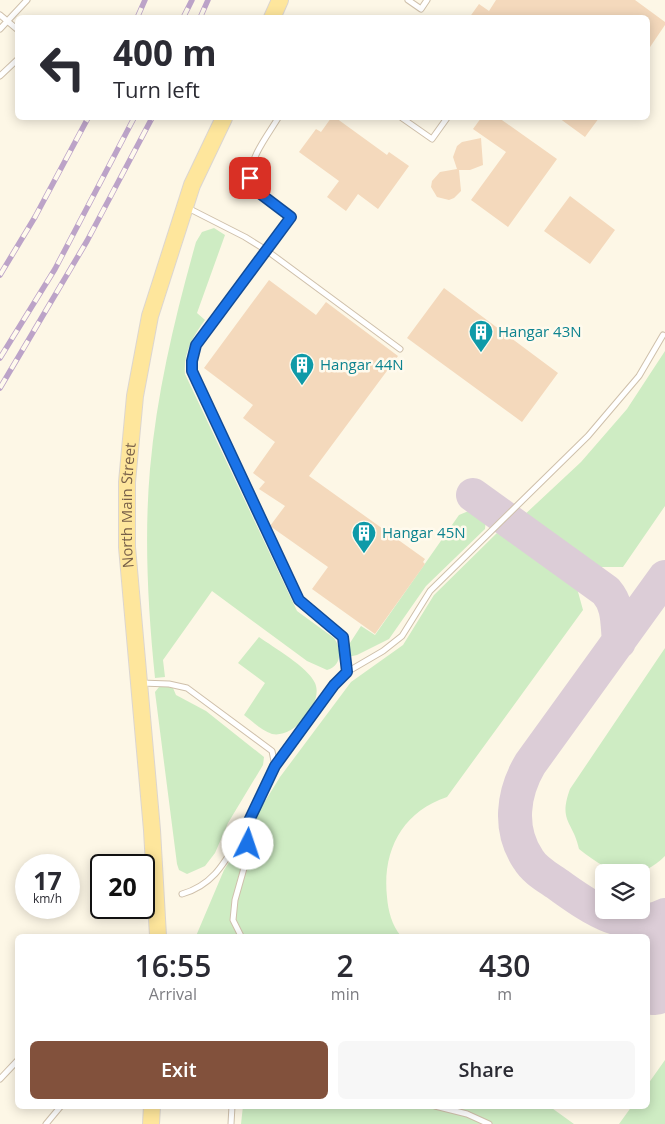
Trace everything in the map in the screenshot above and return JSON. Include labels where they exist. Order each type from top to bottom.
[{"type":"main road","points":[[273,15],[280,0]]},
{"type":"main road","name":"North Main Street","points":[[158,934],[152,830],[127,547],[126,482],[142,354],[150,316],[184,206],[223,120]]},
{"type":"main road","points":[[151,1124],[152,1109]]},
{"type":"lane","points":[[0,29],[27,0]]},
{"type":"lane","points":[[408,0],[421,9],[427,0]]},
{"type":"lane","points":[[0,15],[15,27]]},
{"type":"lane","points":[[0,76],[15,62]]},
{"type":"lane","points":[[277,120],[262,146],[250,173],[254,188],[291,217],[196,345],[192,361],[192,371],[299,600],[343,637],[347,672]]},
{"type":"lane","points":[[405,120],[432,139],[446,120]]},
{"type":"lane","points":[[184,206],[245,237],[266,250],[400,349]]},
{"type":"lane","points":[[182,894],[197,889],[210,880],[246,827],[275,766],[334,685],[347,672],[383,651],[402,636],[430,591],[588,436],[639,376],[663,335]]},
{"type":"lane","points":[[138,683],[148,682],[187,688],[272,751],[275,757],[275,766]]},
{"type":"lane","points":[[239,934],[233,920],[235,900],[248,854],[246,827]]},
{"type":"lane","points":[[0,1079],[15,1063]]},
{"type":"lane","points":[[46,1124],[58,1109]]},
{"type":"lane","points":[[231,1124],[232,1109]]},
{"type":"lane","points":[[447,1109],[467,1114],[488,1124]]},
{"type":"green space","points":[[214,228],[225,235],[197,313],[205,320],[187,352],[185,374],[297,611],[337,642],[338,661],[336,665],[327,670],[307,661],[212,591],[163,660],[165,677],[155,678],[150,626],[147,547],[148,495],[153,440],[168,354],[196,242],[202,232]]},
{"type":"green space","points":[[665,351],[665,506],[623,567],[590,567],[521,518],[581,462],[627,409]]},
{"type":"green space","points":[[471,510],[480,512],[486,518],[485,529],[426,586],[389,639],[357,655],[348,657],[348,646],[361,626],[375,635],[459,515]]},
{"type":"green space","points":[[502,528],[575,581],[583,610],[447,797],[418,812],[398,835],[388,864],[386,880],[389,912],[400,934],[197,934],[224,870],[253,825],[259,811],[280,777],[351,682],[403,645],[434,595]]},
{"type":"green space","points":[[259,637],[305,670],[315,683],[317,691],[311,709],[305,718],[289,731],[281,734],[268,733],[244,715],[265,683],[238,663]]},
{"type":"green space","points":[[665,648],[665,856],[650,867],[650,864],[600,864],[590,857],[579,849],[566,815],[570,789]]},
{"type":"green space","points":[[159,687],[173,688],[176,695],[206,711],[264,757],[263,765],[228,823],[215,853],[205,866],[187,874],[179,870],[177,864],[155,692]]},
{"type":"green space","points":[[665,1060],[665,1124],[619,1124],[630,1109],[650,1109],[650,1081]]},
{"type":"green space","points":[[243,1109],[553,1109],[574,1124],[241,1124]]},
{"type":"building","points":[[496,0],[635,0],[665,22],[665,25],[650,47],[650,15],[471,15],[479,4],[489,11]]},
{"type":"building","points":[[330,120],[339,120],[387,155],[389,152],[409,166],[378,209],[358,194],[346,211],[327,197],[339,181],[299,152],[316,129],[321,132]]},
{"type":"building","points":[[480,120],[502,120],[557,159],[508,227],[471,200],[506,152],[473,129]]},
{"type":"building","points":[[562,120],[598,120],[585,137]]},
{"type":"building","points":[[481,138],[483,165],[470,170],[459,170],[461,191],[454,198],[449,200],[437,197],[431,187],[432,181],[440,172],[457,169],[453,157],[457,146],[462,142]]},
{"type":"building","points":[[570,196],[615,230],[590,264],[544,231]]},
{"type":"building","points":[[269,280],[316,315],[326,302],[398,356],[309,476],[425,559],[423,562],[425,564],[375,634],[312,589],[328,567],[270,526],[285,506],[259,489],[265,482],[253,473],[275,442],[243,418],[253,405],[204,368]]},
{"type":"building","name":"Hangar 43N","points":[[444,288],[558,373],[522,422],[407,338]]},
{"type":"taxiway","points":[[473,495],[606,591],[615,609],[619,642]]},
{"type":"taxiway","points":[[665,577],[530,764],[520,787],[515,811],[517,836],[531,863],[538,871],[584,902],[610,916],[636,922],[651,920],[665,915]]},
{"type":"runway","points":[[652,973],[665,955]]},
{"type":"railway","points":[[138,15],[145,0]]},
{"type":"railway","points":[[184,15],[192,0]]},
{"type":"railway","points":[[201,15],[208,0]]},
{"type":"railway","points":[[0,275],[35,217],[87,120]]},
{"type":"railway","points":[[0,358],[55,269],[133,120]]},
{"type":"railway","points":[[0,388],[87,241],[151,120]]},
{"type":"place","name":"Hangar 43N","points":[[481,353]]},
{"type":"place","name":"Hangar 44N","points":[[302,386]]},
{"type":"place","name":"Hangar 45N","points":[[364,554]]},
{"type":"route","points":[[248,844],[246,827],[275,766],[334,685],[347,672],[343,637],[299,600],[192,371],[192,361],[196,345],[291,217],[258,192],[251,184],[250,178]]}]
